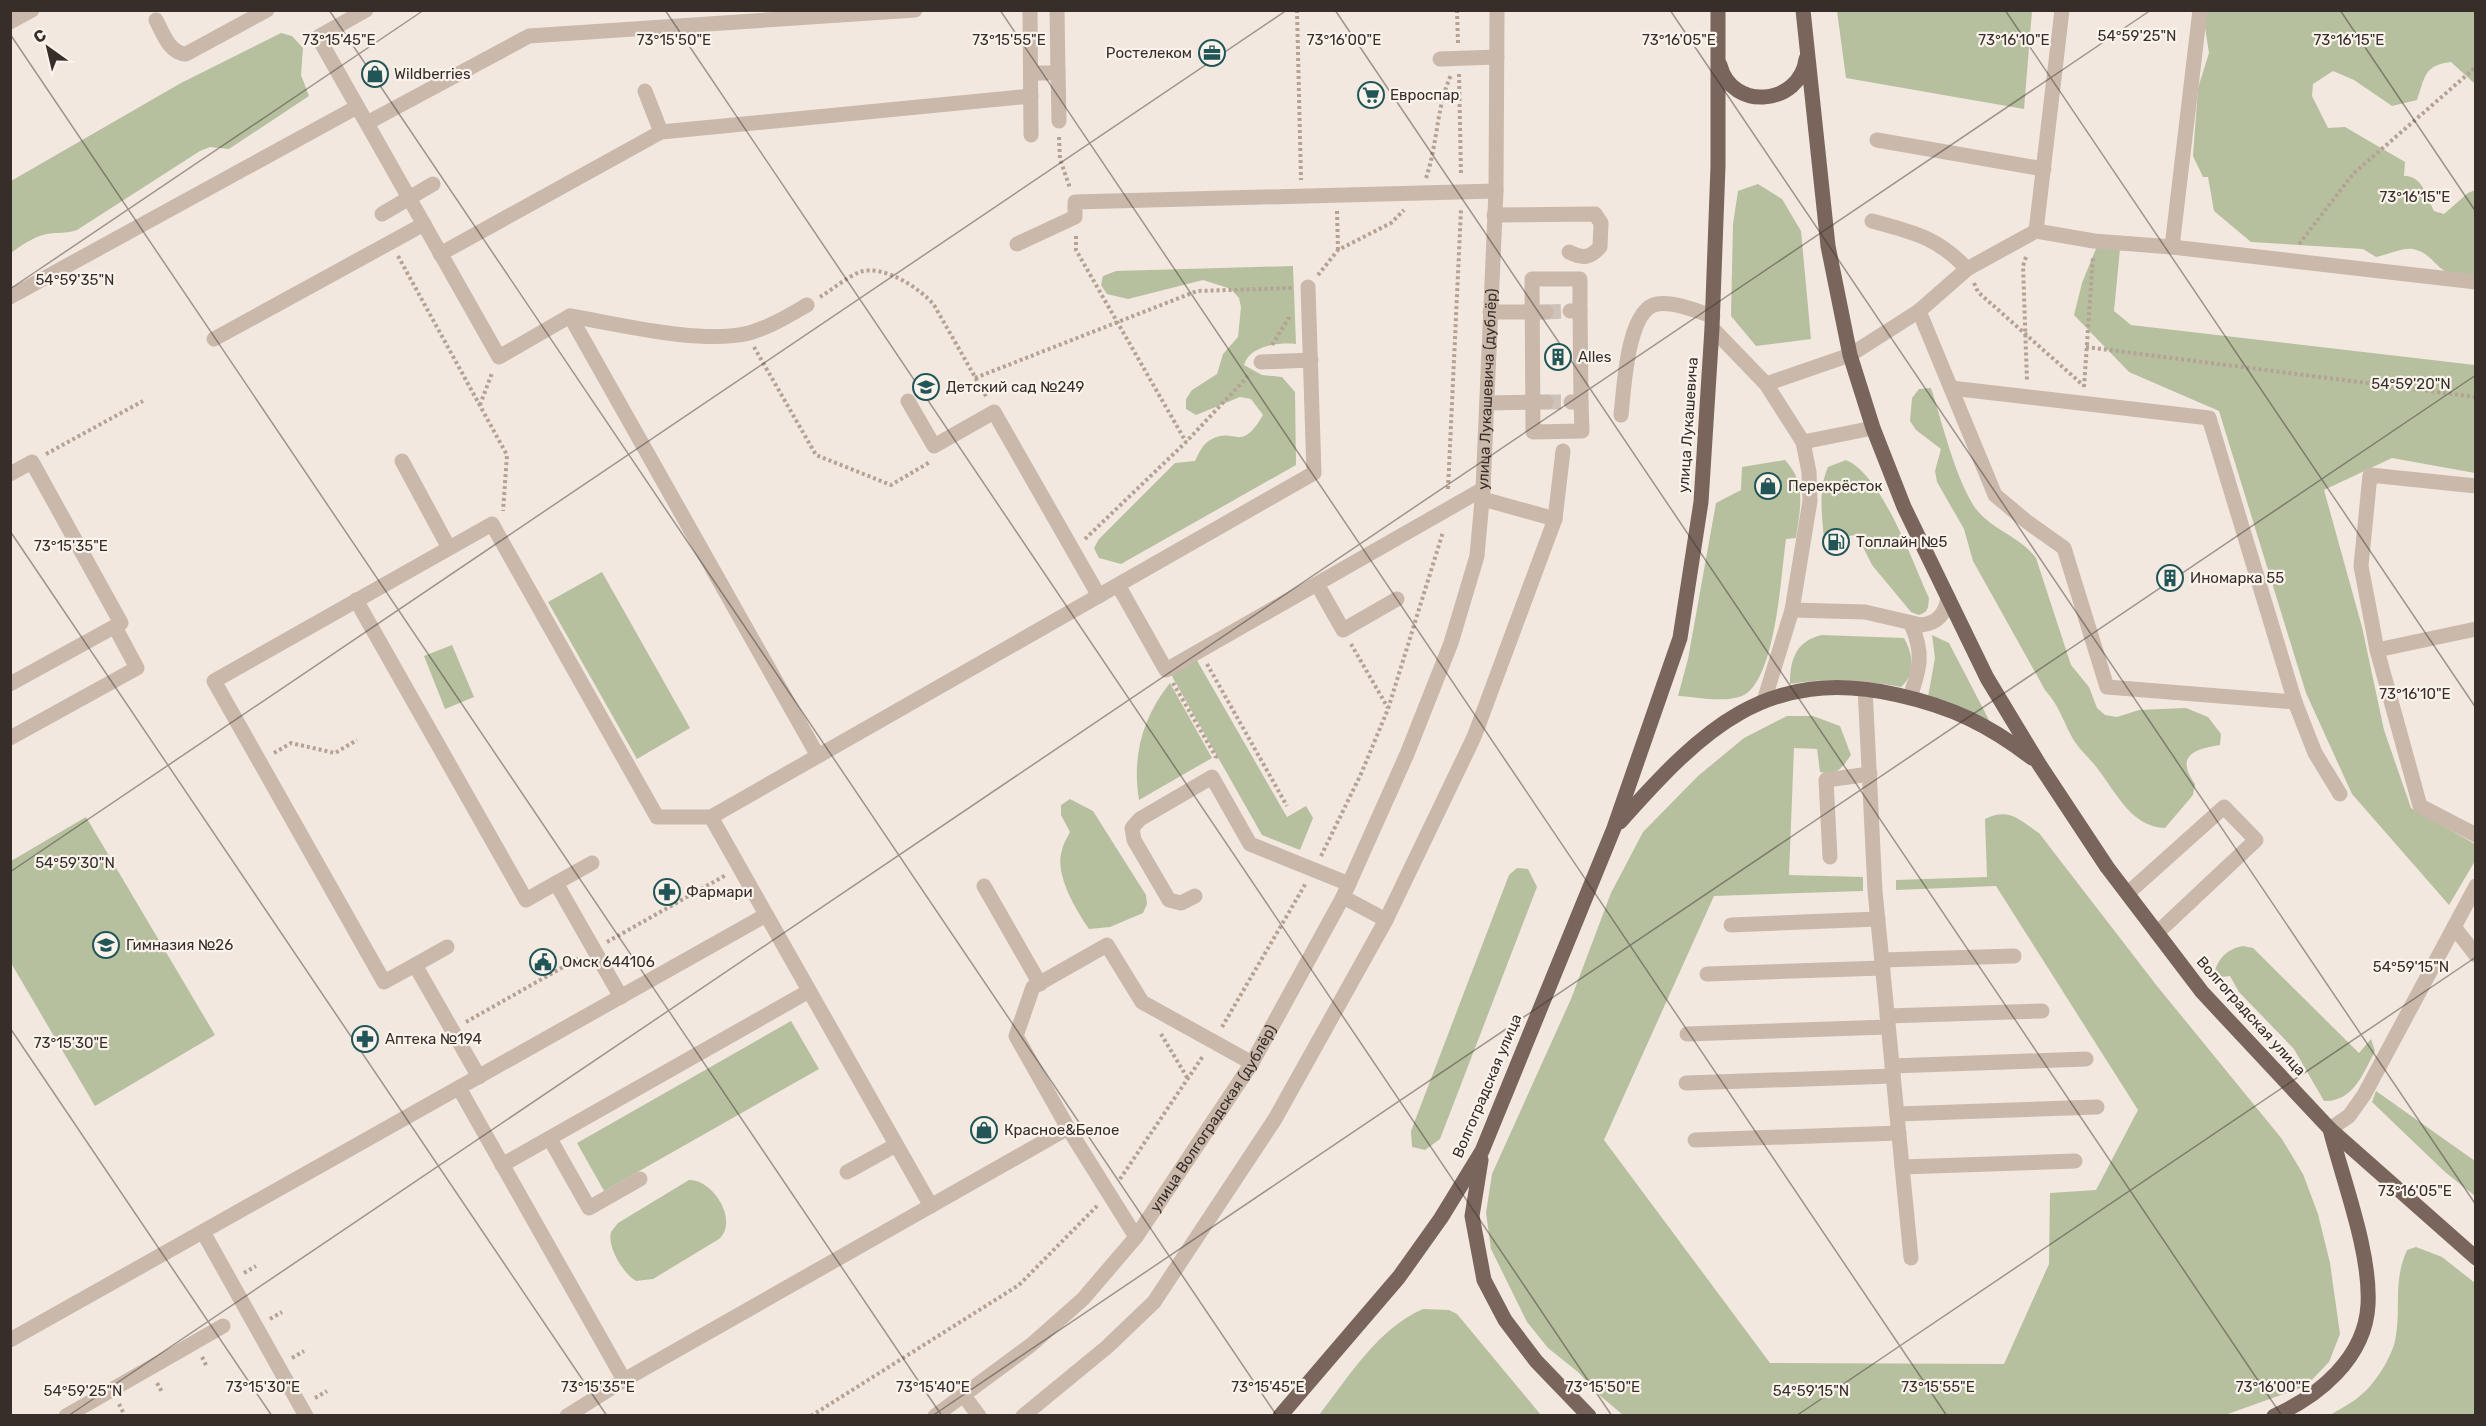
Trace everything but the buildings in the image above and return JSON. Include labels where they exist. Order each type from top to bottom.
[{"type":"main road","name":"улица Лукашевича","points":[[1614,828],[1680,638],[1701,502],[1712,322],[1718,166],[1718,10]]},
{"type":"main road","points":[[1803,10],[1828,246],[1850,355],[1873,428],[1904,507],[1988,678],[2039,764]]},
{"type":"main road","points":[[1718,56],[1722,73],[1732,87],[1747,96],[1765,98],[1782,94],[1796,84],[1805,69],[1807,52]]},
{"type":"main road","points":[[1614,828],[1661,775],[1700,740],[1736,714],[1793,691],[1828,686],[1865,687],[1961,712],[2002,735],[2039,764]]},
{"type":"main road","name":"Волгоградская улица","points":[[2039,764],[2107,867],[2202,992],[2330,1130],[2475,1258]]},
{"type":"main road","name":"Волгоградская улица","points":[[1280,1416],[1399,1277],[1441,1218],[1482,1151],[1614,828]]},
{"type":"main road","points":[[2274,1416],[2289,1409],[2332,1379],[2356,1348],[2368,1306],[2363,1249],[2330,1130]]},
{"type":"main road","points":[[1482,1151],[1472,1216],[1484,1280],[1504,1320],[1536,1360],[1589,1416]]},
{"type":"street","points":[[10,21],[32,10]]},
{"type":"street","points":[[156,20],[174,51],[186,54],[267,10]]},
{"type":"street","points":[[366,10],[318,37],[498,357],[570,316],[681,334],[746,333],[772,325],[807,305]]},
{"type":"street","points":[[367,123],[529,36],[915,10]]},
{"type":"street","points":[[1030,10],[1031,135]]},
{"type":"street","points":[[1057,10],[1059,121]]},
{"type":"street","name":"улица Лукашевича (дублёр)","points":[[1407,754],[1458,621],[1477,556],[1483,494],[1496,191],[1497,10]]},
{"type":"street","points":[[2036,231],[2062,10]]},
{"type":"street","points":[[2172,246],[2200,10]]},
{"type":"street","points":[[1440,59],[1497,57]]},
{"type":"street","points":[[1031,73],[1058,73]]},
{"type":"street","points":[[645,91],[661,132]]},
{"type":"street","points":[[440,254],[661,132],[1031,96]]},
{"type":"street","points":[[10,297],[357,107]]},
{"type":"street","points":[[1876,140],[2044,169]]},
{"type":"street","points":[[382,214],[433,184]]},
{"type":"street","points":[[1017,244],[1075,217],[1075,202],[1496,191]]},
{"type":"street","points":[[1494,215],[1595,214],[1601,223],[1600,247],[1592,255],[1581,258],[1569,252]]},
{"type":"street","points":[[1872,221],[1925,236],[1951,251],[1967,269]]},
{"type":"street","points":[[214,339],[424,224]]},
{"type":"street","points":[[1766,384],[1850,355],[1919,311],[1967,269],[2036,231],[2094,241],[2172,246],[2475,282]]},
{"type":"street","points":[[1532,279],[1580,279],[1575,311],[1576,402],[1582,431],[1533,432],[1540,402],[1539,312],[1532,279]]},
{"type":"street","points":[[447,946],[384,982],[214,681],[492,524],[657,817],[711,817],[1314,473],[1308,287]]},
{"type":"street","points":[[1622,415],[1629,352],[1642,313],[1660,303],[1712,322],[1766,384],[1803,442],[1809,472],[1810,501],[1792,610],[1764,701]]},
{"type":"street","points":[[1919,311],[1995,495],[2064,548],[2108,687],[2295,702]]},
{"type":"street","points":[[1491,312],[1539,312]]},
{"type":"street","points":[[570,316],[818,756]]},
{"type":"street","points":[[1261,362],[1311,360]]},
{"type":"street","points":[[1951,388],[2209,418],[2295,702],[2315,753],[2340,794]]},
{"type":"street","points":[[908,400],[934,446],[994,412],[1099,596]]},
{"type":"street","points":[[1486,403],[1540,402]]},
{"type":"street","points":[[1803,442],[1873,428]]},
{"type":"street","points":[[1023,1416],[1107,1347],[1154,1302],[1275,1119],[1386,920],[1474,736],[1555,519],[1563,452]]},
{"type":"street","points":[[402,461],[450,548]]},
{"type":"street","points":[[10,474],[32,462],[121,623],[10,684]]},
{"type":"street","points":[[2475,486],[2370,475],[2361,566],[2377,650],[2420,806],[2475,835]]},
{"type":"street","points":[[1118,585],[1166,670],[1447,509],[1483,494],[1555,519]]},
{"type":"street","points":[[1317,584],[1343,630],[1397,599]]},
{"type":"street","points":[[1792,610],[1865,612],[1911,624],[1930,624],[1946,609],[1948,597]]},
{"type":"street","points":[[356,600],[526,900],[592,862]]},
{"type":"street","points":[[1910,697],[1919,671],[1920,645],[1911,624]]},
{"type":"street","points":[[10,738],[137,668],[115,627]]},
{"type":"street","points":[[2377,650],[2475,629]]},
{"type":"street","points":[[1865,687],[1878,919],[1911,1258]]},
{"type":"street","name":"улица Волгоградская (дублёр)","points":[[935,1416],[1031,1345],[1083,1299],[1137,1237],[1252,1063],[1346,891],[1407,754]]},
{"type":"street","points":[[1830,857],[1826,780],[1870,774]]},
{"type":"street","points":[[1195,896],[1181,903],[1169,900],[1134,840],[1132,828],[1140,819],[1212,777],[1250,844],[1314,870],[1386,920]]},
{"type":"street","points":[[2128,893],[2224,807],[2256,840],[2157,933]]},
{"type":"street","points":[[711,817],[931,1206]]},
{"type":"street","points":[[556,883],[621,997]]},
{"type":"street","points":[[984,886],[1040,984]]},
{"type":"street","points":[[2330,1130],[2349,1116],[2364,1095],[2475,886]]},
{"type":"street","points":[[10,1340],[766,915]]},
{"type":"street","points":[[1731,925],[1878,919]]},
{"type":"street","points":[[2454,927],[2475,955]]},
{"type":"street","points":[[1137,1237],[1068,1128],[1016,1036],[1033,987],[1107,945],[1142,1002],[1252,1063]]},
{"type":"street","points":[[1707,974],[2014,956]]},
{"type":"street","points":[[415,964],[479,1077]]},
{"type":"street","points":[[502,1165],[810,992]]},
{"type":"street","points":[[1687,1034],[2042,1011]]},
{"type":"street","points":[[1686,1083],[2086,1059]]},
{"type":"street","points":[[459,1088],[624,1380]]},
{"type":"street","points":[[1897,1114],[2097,1107]]},
{"type":"street","points":[[567,1416],[624,1380],[1068,1128]]},
{"type":"street","points":[[1695,1140],[1899,1133]]},
{"type":"street","points":[[550,1138],[589,1208],[640,1179]]},
{"type":"street","points":[[847,1172],[896,1144]]},
{"type":"street","points":[[1902,1167],[2075,1161]]},
{"type":"street","points":[[203,1232],[306,1416]]},
{"type":"street","points":[[66,1416],[223,1326]]},
{"type":"street","points":[[964,1396],[979,1416]]},
{"type":"path","points":[[1297,10],[1302,196]]},
{"type":"path","points":[[1314,870],[1361,774],[1388,709],[1446,523],[1462,191],[1457,10]]},
{"type":"path","points":[[2284,260],[2319,221],[2353,174],[2461,82],[2475,67]]},
{"type":"path","points":[[807,305],[861,271],[880,273],[911,283],[924,292],[934,305],[975,378],[1197,291],[1308,287],[1338,250],[1391,223],[1421,192],[1434,156],[1441,97]]},
{"type":"path","points":[[1059,121],[1060,159],[1075,202]]},
{"type":"path","points":[[1337,195],[1338,250]]},
{"type":"path","points":[[2027,397],[2023,266],[2036,231]]},
{"type":"path","points":[[1967,269],[1978,292],[2084,386],[2094,241]]},
{"type":"path","points":[[390,243],[507,455],[505,509],[492,524]]},
{"type":"path","points":[[1076,250],[1186,442]]},
{"type":"path","points":[[1074,550],[1186,442],[1261,362],[1291,315]]},
{"type":"path","points":[[746,333],[816,455],[891,485],[932,460],[934,446]]},
{"type":"path","points":[[2086,347],[2475,397]]},
{"type":"path","points":[[480,406],[498,357]]},
{"type":"path","points":[[32,462],[143,401]]},
{"type":"path","points":[[1343,630],[1388,709]]},
{"type":"path","points":[[1199,651],[1287,806]]},
{"type":"path","points":[[1166,670],[1216,757],[1212,777]]},
{"type":"path","points":[[259,761],[291,743],[335,753],[357,740]]},
{"type":"path","points":[[1159,1031],[1188,1079]]},
{"type":"green space","points":[[1837,11],[2032,11],[2024,109],[1846,78]]},
{"type":"green space","points":[[2205,11],[2475,11],[2475,84],[2451,62],[2430,69],[2417,100],[2392,106],[2354,80],[2333,71],[2313,84],[2312,96],[2328,128],[2345,127],[2405,162],[2404,176],[2420,183],[2434,211],[2444,214],[2468,193],[2475,190],[2475,277],[2452,275],[2444,271],[2428,256],[2413,249],[2376,257],[2363,249],[2251,242],[2214,211],[2208,177],[2203,177],[2193,156],[2198,88],[2209,53],[2204,21]]},
{"type":"green space","points":[[281,33],[292,36],[303,48],[301,75],[309,96],[229,149],[210,147],[200,151],[77,230],[42,235],[11,253],[11,181],[181,83]]},
{"type":"green space","points":[[1758,184],[1782,199],[1801,231],[1811,339],[1756,346],[1731,316],[1733,224],[1738,191]]},
{"type":"green space","points":[[2097,246],[2120,249],[2114,311],[2131,325],[2475,365],[2475,473],[2392,458],[2324,490],[2362,627],[2384,730],[2411,808],[2475,844],[2475,861],[2449,905],[2352,794],[2306,693],[2219,411],[2129,372],[2074,315],[2082,283]]},
{"type":"green space","points":[[1293,266],[1296,344],[1273,345],[1258,349],[1252,353],[1244,365],[1262,375],[1282,377],[1295,392],[1296,465],[1121,564],[1099,558],[1094,548],[1099,539],[1175,463],[1195,461],[1204,446],[1212,439],[1220,436],[1243,437],[1249,434],[1263,415],[1251,399],[1240,397],[1196,415],[1186,409],[1186,399],[1192,390],[1217,374],[1223,354],[1238,337],[1241,307],[1239,298],[1231,289],[1203,280],[1128,299],[1107,294],[1101,285],[1103,276],[1116,271]]},
{"type":"green space","points":[[1931,388],[1956,467],[1969,497],[1976,509],[1990,523],[2023,544],[2036,558],[2071,665],[2089,687],[2097,708],[2105,715],[2117,717],[2139,710],[2186,708],[2208,717],[2221,734],[2220,745],[2195,752],[2187,760],[2189,774],[2195,784],[2193,795],[2165,828],[2153,826],[2134,816],[2076,743],[1973,561],[1964,529],[1937,482],[1935,471],[1941,449],[1916,430],[1910,421],[1912,398],[1919,389]]},
{"type":"green space","points":[[1785,460],[1797,478],[1800,497],[1799,517],[1796,538],[1786,539],[1775,625],[1763,670],[1753,686],[1742,696],[1719,699],[1678,696],[1688,659],[1716,503],[1741,490],[1742,467]]},
{"type":"green space","points":[[1846,460],[1859,469],[1872,483],[1895,521],[1929,598],[1927,609],[1922,614],[1911,612],[1872,565],[1857,535],[1824,539],[1822,502],[1825,476],[1828,467]]},
{"type":"green space","points":[[602,572],[690,728],[637,759],[548,602]]},
{"type":"green space","points":[[1822,635],[1904,638],[1912,664],[1906,682],[1901,687],[1846,680],[1790,684],[1791,667],[1796,652],[1806,642]]},
{"type":"green space","points":[[1932,635],[1949,643],[1989,720],[1928,697],[1935,658]]},
{"type":"green space","points":[[452,645],[474,697],[445,709],[424,656]]},
{"type":"green space","points":[[1195,657],[1287,817],[1306,806],[1313,818],[1300,850],[1262,835],[1169,671]]},
{"type":"green space","points":[[1170,683],[1212,758],[1139,800],[1137,768],[1141,738],[1152,710]]},
{"type":"green space","points":[[1787,716],[1813,716],[1840,726],[1851,755],[1838,770],[1826,773],[1820,772],[1817,749],[1794,748],[1789,875],[1863,877],[1863,891],[1714,896],[1604,1140],[1770,1363],[2004,1364],[2049,1264],[2050,1193],[2096,1190],[2138,1110],[1996,886],[1896,890],[1896,880],[1987,877],[1985,819],[2001,814],[2020,820],[2039,833],[2157,986],[2282,1139],[2303,1174],[2318,1214],[2330,1263],[2340,1334],[2329,1362],[2306,1386],[2225,1415],[1623,1415],[1598,1394],[1578,1372],[1548,1348],[1527,1322],[1491,1249],[1486,1213],[1492,1174],[1571,999],[1611,893],[1643,832],[1698,776],[1744,738]]},
{"type":"green space","points":[[1070,799],[1093,811],[1146,895],[1147,904],[1143,913],[1110,927],[1089,929],[1073,902],[1061,870],[1060,860],[1070,832],[1061,815],[1061,805]]},
{"type":"green space","points":[[86,817],[215,1035],[95,1106],[11,963],[11,861]]},
{"type":"green space","points":[[1517,868],[1528,869],[1537,887],[1440,1139],[1425,1150],[1412,1147],[1411,1131],[1509,875]]},
{"type":"green space","points":[[2243,946],[2253,948],[2359,1053],[2371,1039],[2375,1051],[2356,1085],[2343,1097],[2324,1101],[2294,1049],[2239,992],[2230,976],[2214,978],[2222,957],[2231,950]]},
{"type":"green space","points":[[791,1021],[819,1069],[604,1191],[577,1143]]},
{"type":"green space","points":[[2376,1091],[2475,1161],[2475,1196],[2445,1172],[2372,1102]]},
{"type":"green space","points":[[689,1180],[707,1186],[714,1193],[725,1212],[724,1231],[719,1239],[653,1279],[636,1281],[617,1259],[611,1245],[611,1232],[618,1223]]},
{"type":"green space","points":[[2416,1247],[2442,1257],[2475,1283],[2475,1415],[2330,1415],[2354,1401],[2366,1390],[2386,1363],[2393,1348],[2397,1329],[2398,1285],[2402,1262],[2407,1250]]},
{"type":"green space","points":[[1423,1309],[1449,1310],[1457,1314],[1541,1415],[1319,1415],[1378,1341],[1407,1318]]},
{"type":"tunnel","points":[[1546,312],[1570,311]]},
{"type":"tunnel","points":[[1546,402],[1571,402]]},
{"type":"place","name":"Ростелеком","points":[[1212,53]]},
{"type":"place","name":"Wildberries","points":[[375,74]]},
{"type":"place","name":"Евроспар","points":[[1371,95]]},
{"type":"place","name":"Alles","points":[[1558,357]]},
{"type":"place","name":"Детский сад №249","points":[[926,387]]},
{"type":"place","name":"Перекрёсток","points":[[1768,486]]},
{"type":"place","name":"Топлайн №5","points":[[1836,542]]},
{"type":"place","name":"Иномарка 55","points":[[2170,578]]},
{"type":"place","name":"Фармари","points":[[667,892]]},
{"type":"place","name":"Гимназия №26","points":[[106,945]]},
{"type":"place","name":"Омск 644106","points":[[543,962]]},
{"type":"place","name":"Аптека №194","points":[[365,1039]]},
{"type":"place","name":"Красное&Белое","points":[[984,1130]]}]
